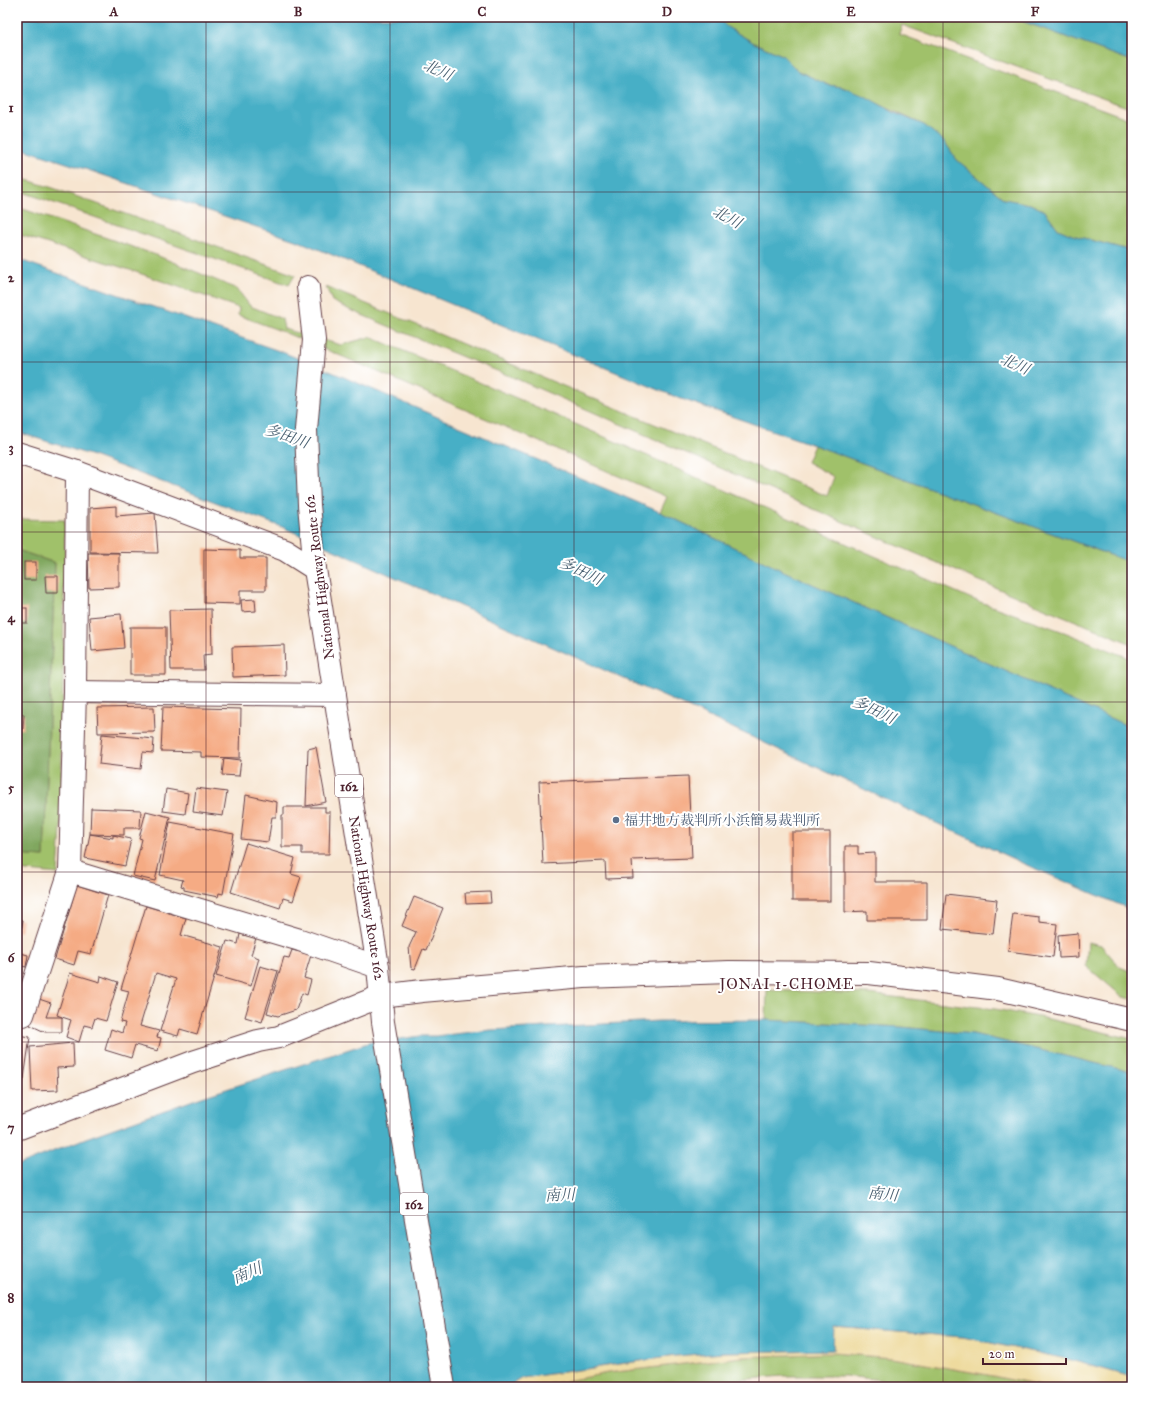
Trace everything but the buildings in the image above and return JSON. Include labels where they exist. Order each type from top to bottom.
[{"type":"main road","name":"National Highway Route 162","points":[[308,287],[314,340],[306,430],[309,505],[314,559],[378,967],[383,1022],[444,1387]]},
{"type":"main road","points":[[17,453],[77,472],[285,550],[314,559]]},
{"type":"main road","points":[[17,1015],[23,1015],[70,871],[75,692],[77,472]]},
{"type":"main road","points":[[75,692],[335,695]]},
{"type":"main road","points":[[70,871],[300,940],[378,967]]},
{"type":"main road","points":[[17,1129],[193,1062],[258,1041],[279,1037],[381,996],[584,977],[729,972],[869,973],[998,989],[1132,1020]]},
{"type":"green space","points":[[717,17],[1011,17],[1132,61],[1132,109],[902,25],[899,34],[1132,120],[1132,251],[1072,235],[1058,229],[1045,211],[1030,204],[1004,199],[957,160],[944,141],[924,125],[842,87],[828,85],[798,71],[782,55],[754,43],[727,27]]},
{"type":"green space","points":[[17,177],[53,188],[295,275],[289,285],[17,190]]},
{"type":"green space","points":[[17,207],[156,255],[237,289],[250,306],[282,319],[284,329],[341,345],[370,337],[505,393],[972,599],[1064,632],[1132,659],[1132,728],[779,569],[660,512],[667,497],[341,356],[238,315],[239,308],[133,271],[17,234]]},
{"type":"green space","points":[[326,287],[827,496],[834,477],[807,462],[814,445],[1132,563],[1132,644],[899,546],[512,377],[350,310],[332,301]]},
{"type":"green space","points":[[17,519],[65,520],[61,828],[58,874],[17,870],[17,855],[44,857],[55,563],[17,550]]},
{"type":"green space","points":[[17,550],[55,563],[44,857],[17,855]]},
{"type":"green space","points":[[1088,942],[1101,945],[1120,967],[1132,972],[1132,999],[1123,997],[1086,966]]},
{"type":"green space","points":[[767,990],[868,994],[995,1009],[1049,1019],[1132,1039],[1132,1072],[973,1034],[901,1027],[766,1020]]},
{"type":"green space","points":[[833,1353],[892,1358],[1045,1387],[930,1387],[901,1382],[845,1376],[783,1376],[656,1387],[535,1387],[607,1373],[742,1357]]},
{"type":"sand","points":[[833,1327],[963,1337],[1067,1359],[1132,1377],[1132,1387],[1045,1387],[892,1358],[833,1353],[742,1357],[607,1373],[535,1387],[507,1387],[522,1378],[675,1356],[723,1352],[833,1350]]},
{"type":"water","name":"北川","points":[[17,17],[717,17],[727,27],[754,43],[782,55],[798,71],[828,85],[842,87],[865,96],[895,113],[924,125],[944,141],[957,160],[1004,199],[1030,204],[1045,211],[1058,229],[1072,235],[1132,251],[1132,563],[814,445],[676,397],[301,242],[17,147]]},
{"type":"water","points":[[1011,17],[1132,17],[1132,61]]},
{"type":"water","name":"多田川","points":[[17,259],[282,352],[339,375],[660,512],[779,569],[1132,728],[1132,910],[1022,863],[694,710],[282,527],[90,455],[17,432]]},
{"type":"water","name":"南川","points":[[766,1020],[901,1027],[973,1034],[1132,1072],[1132,1377],[1067,1359],[963,1337],[834,1327],[833,1350],[723,1352],[675,1356],[522,1378],[507,1387],[17,1387],[17,1166],[86,1138],[202,1097],[371,1042],[491,1030],[659,1021]]},
{"type":"place","name":"福井地方裁判所小浜簡易裁判所","points":[[616,820]]},
{"type":"district","name":"JONAI 1-CHOME","points":[[787,984]]}]
